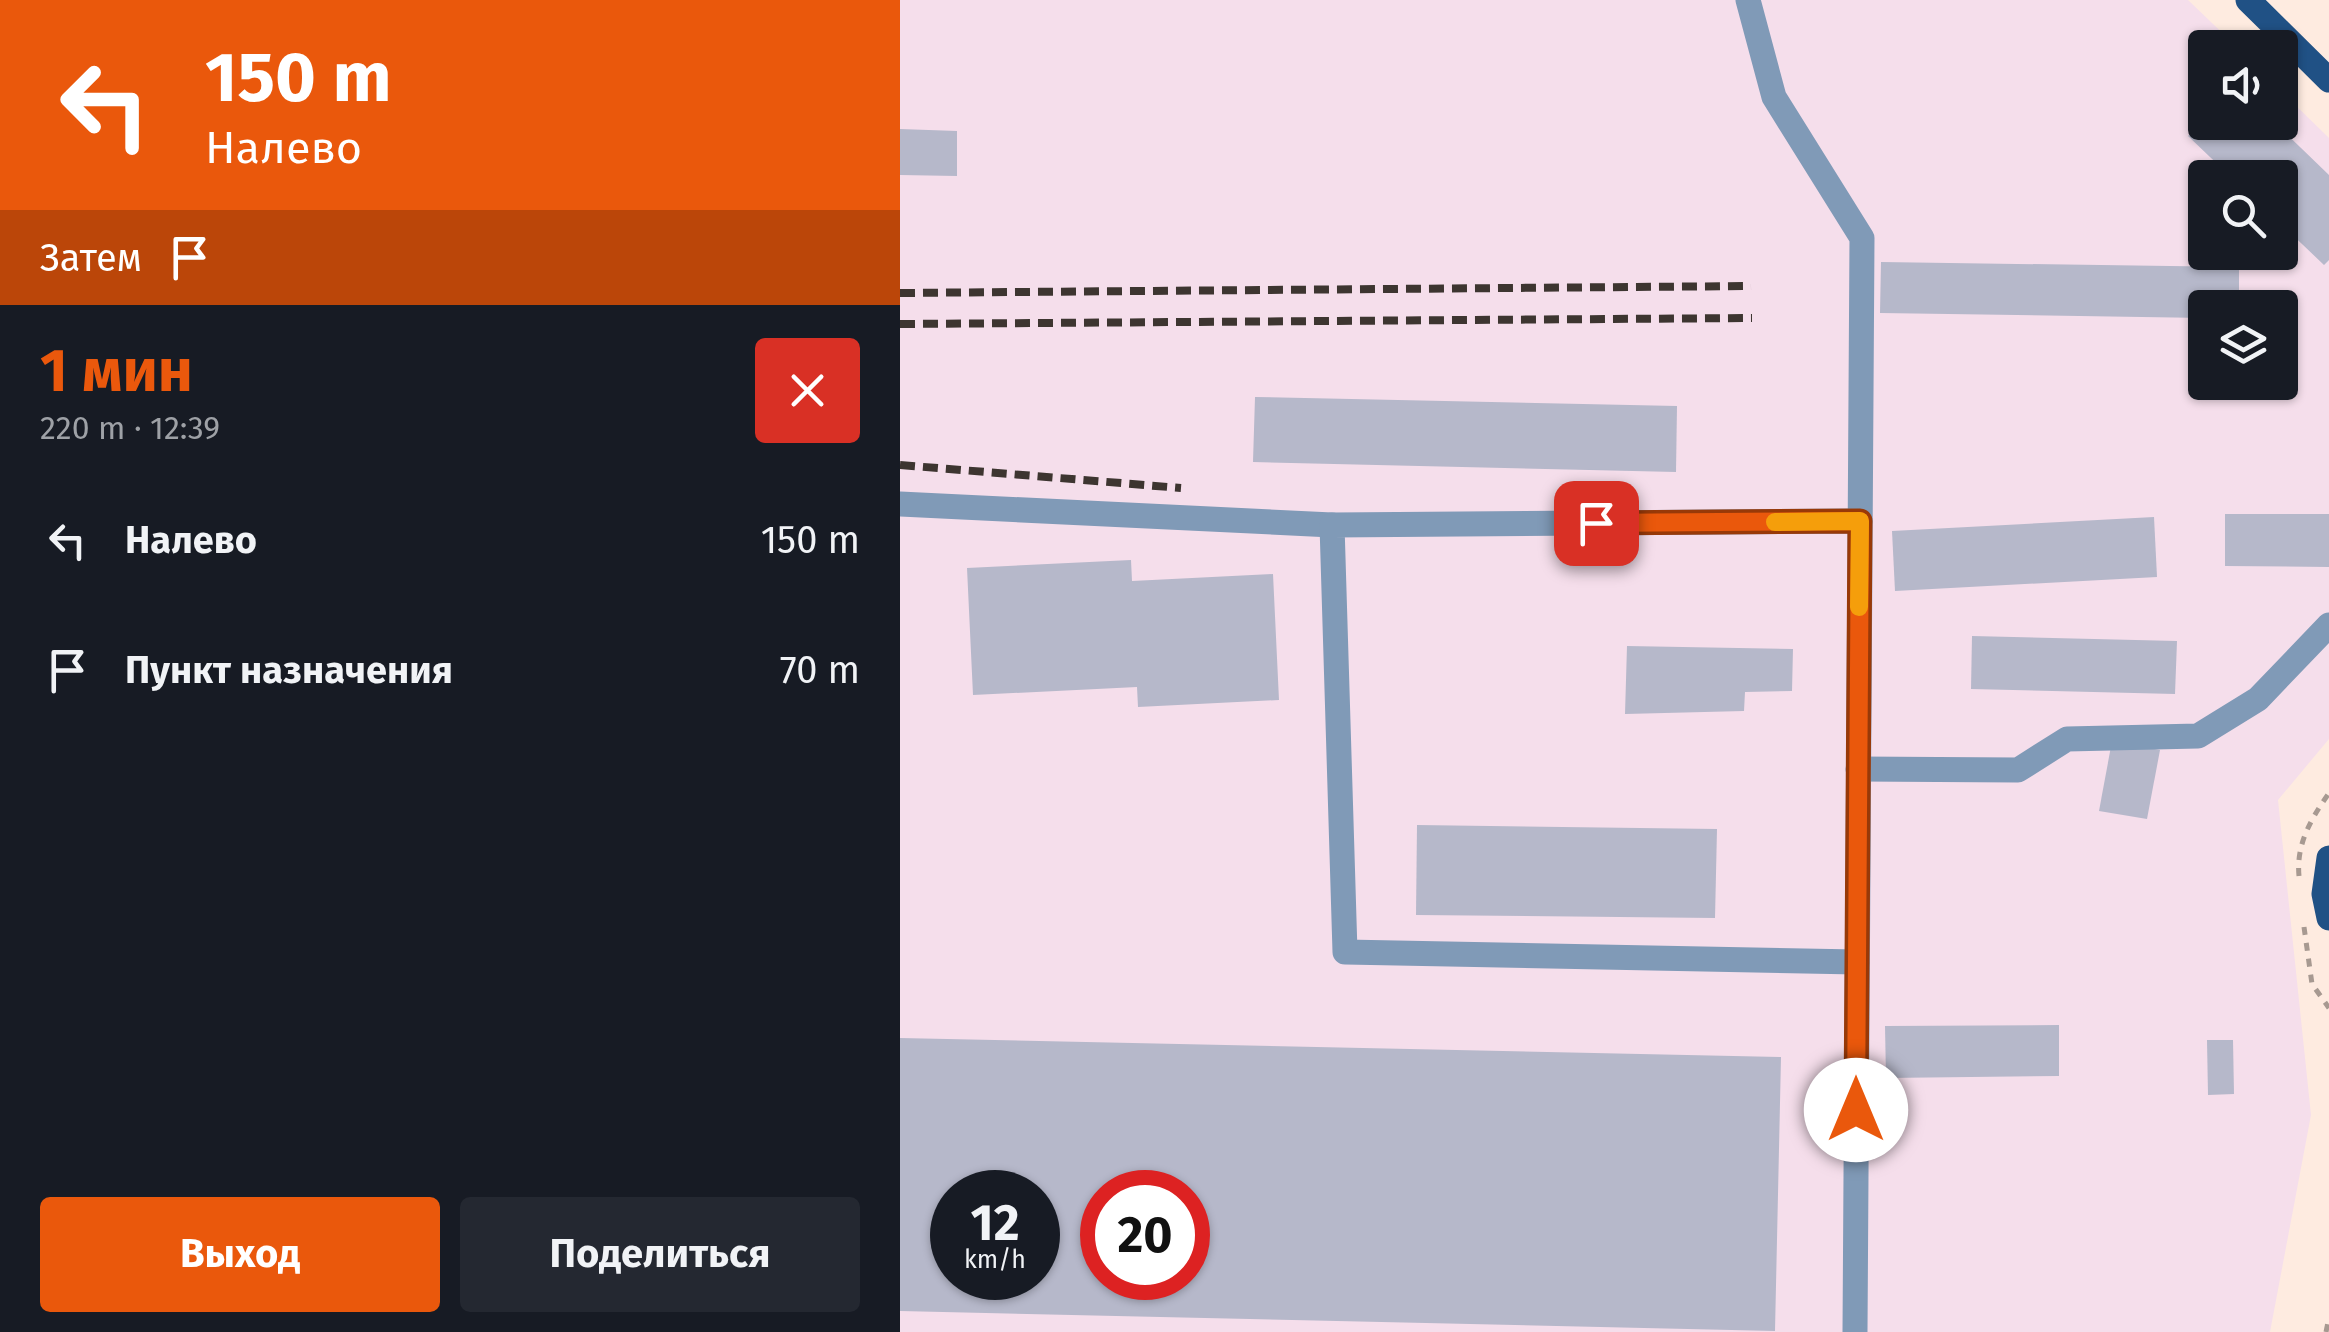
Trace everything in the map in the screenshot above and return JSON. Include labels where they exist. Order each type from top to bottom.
[{"type":"main road","points":[[2248,0],[2329,80]]},
{"type":"main road","points":[[2329,858],[2324,894],[2329,918]]},
{"type":"lane","points":[[1748,0],[1774,96],[1862,238],[1855,1332]]},
{"type":"lane","points":[[900,504],[1332,525],[1860,521]]},
{"type":"lane","points":[[1332,525],[1345,952],[1857,962]]},
{"type":"lane","points":[[1858,769],[2018,770],[2067,739],[2198,736],[2258,699],[2329,625]]},
{"type":"path","points":[[2326,1332],[2329,1317]]},
{"type":"shaded area","points":[[900,0],[2188,0],[2219,30],[2188,30],[2188,140],[2298,140],[2298,108],[2329,138],[2329,739],[2278,800],[2311,1115],[2270,1332],[900,1332]]},
{"type":"building","points":[[900,129],[957,131],[957,176],[900,175]]},
{"type":"building","points":[[2192,140],[2293,140],[2329,175],[2329,260],[2324,265],[2298,240],[2298,160],[2213,160]]},
{"type":"building","points":[[1881,262],[2239,270],[2239,290],[2188,290],[2188,318],[1880,313]]},
{"type":"building","points":[[1255,397],[1677,406],[1676,472],[1253,462]]},
{"type":"building","points":[[2225,514],[2329,514],[2329,567],[2225,566]]},
{"type":"building","points":[[2154,517],[2157,577],[1895,591],[1892,531]]},
{"type":"building","points":[[1131,560],[1132,581],[1273,574],[1279,700],[1138,707],[1137,687],[973,695],[967,568]]},
{"type":"building","points":[[1972,636],[2177,641],[2175,694],[1971,689]]},
{"type":"building","points":[[1627,646],[1793,649],[1792,691],[1745,692],[1744,711],[1625,714]]},
{"type":"building","points":[[2112,741],[2160,750],[2147,819],[2099,811]]},
{"type":"building","points":[[1417,825],[1717,829],[1715,918],[1416,915]]},
{"type":"building","points":[[2059,1025],[2059,1076],[1886,1078],[1885,1026]]},
{"type":"building","points":[[900,1038],[1781,1057],[1775,1331],[900,1311]]},
{"type":"building","points":[[2207,1040],[2233,1040],[2234,1094],[2208,1095]]},
{"type":"railway","points":[[900,293],[1751,286]]},
{"type":"railway","points":[[900,324],[1752,318]]},
{"type":"railway","points":[[900,465],[1181,488]]},
{"type":"slow traffic","points":[[1775,522],[1860,521],[1859,607]]},
{"type":"route","points":[[1596,523],[1860,521],[1856,1110]]}]
